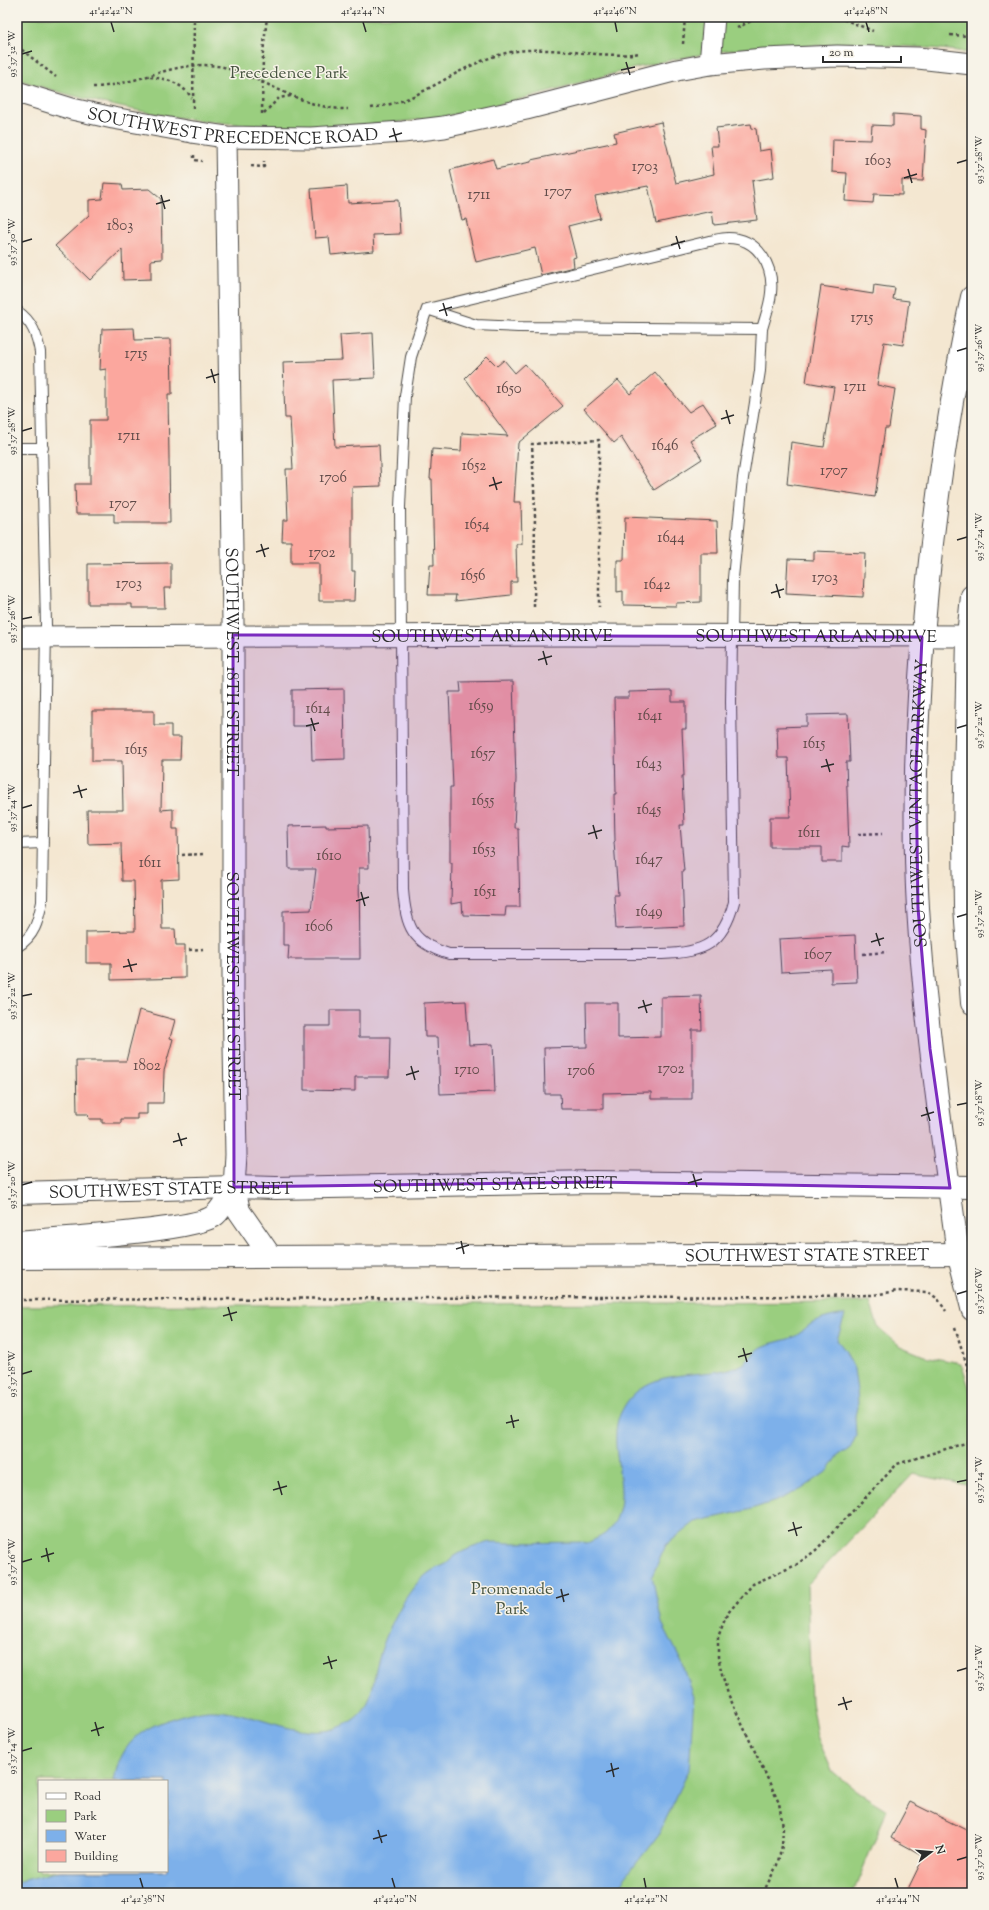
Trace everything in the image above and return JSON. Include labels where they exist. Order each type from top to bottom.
[{"type":"main road","name":"SOUTHWEST VINTAGE PARKWAY","points":[[965,1254],[950,1188],[930,1049],[918,908],[916,769],[922,637],[935,506],[954,382],[972,297]]},
{"type":"main road","points":[[972,596],[968,636],[964,836],[965,907],[972,1003]]},
{"type":"main road","name":"SOUTHWEST STATE STREET","points":[[17,1193],[234,1187],[276,1188],[594,1182],[972,1188]]},
{"type":"main road","points":[[17,1242],[131,1232],[202,1222],[215,1215],[234,1187]]},
{"type":"main road","points":[[234,1187],[239,1211],[271,1257]]},
{"type":"main road","name":"SOUTHWEST STATE STREET","points":[[17,1258],[965,1254]]},
{"type":"street","points":[[710,64],[714,26]]},
{"type":"street","name":"SOUTHWEST PRECEDENCE ROAD","points":[[17,92],[72,109],[106,117],[226,137],[311,138],[403,132],[444,127],[710,64],[764,59],[862,56],[918,58],[972,64]]},
{"type":"street","name":"SOUTHWEST 18TH STREET","points":[[226,137],[233,635],[233,991],[236,1155],[234,1187]]},
{"type":"street","name":"SOUTHWEST ARLAN DRIVE","points":[[17,636],[968,636]]},
{"type":"street","name":"SOUTHWEST VINTAGE PARKWAY","points":[[965,1254],[972,1310]]},
{"type":"lane","points":[[728,238],[747,242],[755,248],[762,254],[771,272],[771,294],[762,329],[760,371],[751,419],[738,517],[733,578],[734,902],[730,918],[723,931],[711,943],[697,950],[680,954],[449,954],[433,950],[418,938],[408,924],[405,912],[403,890],[400,507],[405,396],[411,357],[427,309],[709,241],[728,238]]},
{"type":"lane","points":[[427,309],[476,325],[518,327],[762,329]]},
{"type":"lane","points":[[17,311],[29,321],[37,335],[40,352],[46,636],[42,902],[37,926],[27,941],[17,947]]},
{"type":"lane","points":[[17,448],[43,448]]},
{"type":"lane","points":[[17,844],[43,843]]},
{"type":"path","points":[[267,17],[263,53],[262,117],[275,101],[282,97],[292,96]]},
{"type":"path","points":[[743,26],[744,17]]},
{"type":"path","points":[[676,45],[694,39],[714,26],[743,26],[759,17]]},
{"type":"path","points":[[17,46],[57,78]]},
{"type":"path","points":[[369,108],[400,102],[471,64],[486,58],[508,53],[544,49],[609,54],[645,52]]},
{"type":"path","points":[[91,87],[110,87],[148,77],[172,68],[194,64],[219,66],[263,82],[292,96],[323,107],[338,110],[354,109]]},
{"type":"path","points":[[148,77],[173,81],[182,86],[193,99]]},
{"type":"path","points":[[534,607],[536,512],[532,444],[598,440],[599,606]]},
{"type":"path","points":[[858,834],[883,833]]},
{"type":"path","points":[[182,855],[203,854]]},
{"type":"path","points":[[189,950],[203,949]]},
{"type":"path","points":[[863,954],[887,952]]},
{"type":"path","points":[[17,1300],[802,1296],[873,1295],[897,1291],[928,1292],[938,1299],[948,1315]]},
{"type":"path","points":[[952,1321],[972,1380]]},
{"type":"path","points":[[763,1893],[777,1865],[782,1846],[783,1827],[779,1803],[728,1694],[722,1674],[718,1657],[718,1638],[727,1614],[753,1584],[796,1565],[816,1550],[897,1464],[972,1441]]},
{"type":"highlighted area","points":[[233,635],[922,637],[916,769],[918,908],[930,1049],[950,1188],[594,1182],[234,1187]]},
{"type":"green space","name":"Precedence Park","points":[[17,17],[968,17],[972,18],[972,53],[902,46],[831,45],[752,47],[655,63],[487,108],[440,117],[386,123],[332,126],[279,126],[226,123],[174,117],[69,95],[17,79]]},
{"type":"green space","name":"Promenade Park","points":[[870,1302],[878,1327],[900,1346],[924,1356],[961,1363],[969,1387],[972,1408],[972,1486],[913,1474],[807,1585],[811,1702],[817,1736],[832,1771],[858,1792],[887,1810],[853,1893],[17,1893],[17,1306]]},
{"type":"water","points":[[845,1315],[837,1340],[845,1350],[854,1369],[858,1403],[855,1416],[856,1436],[849,1451],[840,1453],[829,1470],[802,1489],[776,1501],[748,1510],[695,1522],[666,1545],[652,1576],[662,1623],[682,1662],[694,1697],[689,1770],[659,1834],[618,1887],[608,1893],[17,1893],[17,1882],[56,1872],[168,1872],[168,1780],[114,1780],[122,1755],[127,1747],[139,1735],[147,1729],[168,1720],[208,1710],[241,1714],[293,1729],[310,1731],[326,1731],[342,1726],[351,1721],[364,1709],[368,1703],[379,1658],[388,1631],[410,1592],[429,1572],[446,1564],[462,1552],[486,1543],[581,1542],[586,1544],[607,1532],[615,1520],[620,1508],[621,1494],[616,1438],[618,1421],[627,1402],[638,1390],[665,1378],[725,1370],[742,1365],[762,1347],[794,1337],[814,1322],[825,1318]]},
{"type":"building","points":[[893,114],[921,116],[921,129],[926,130],[923,181],[902,180],[902,195],[874,194],[873,203],[845,201],[847,173],[832,172],[833,139],[871,140],[872,125],[893,126]]},
{"type":"building","points":[[661,122],[676,183],[714,174],[711,146],[718,146],[716,128],[751,124],[752,128],[756,129],[759,151],[771,149],[774,177],[752,181],[757,220],[714,225],[712,211],[656,223],[648,186],[595,196],[600,218],[568,226],[576,257],[573,258],[574,267],[541,275],[535,248],[476,262],[466,219],[462,220],[450,170],[493,159],[496,169],[531,162],[531,160],[616,142],[614,133]]},
{"type":"building","points":[[104,183],[122,184],[123,190],[149,189],[161,199],[162,259],[151,260],[151,279],[123,280],[122,249],[90,280],[55,246],[89,215],[89,200],[102,199]]},
{"type":"building","points":[[347,186],[348,203],[398,200],[400,234],[373,235],[374,251],[331,255],[329,237],[315,238],[311,189]]},
{"type":"building","points":[[874,285],[895,288],[893,299],[909,301],[903,345],[884,342],[877,385],[895,389],[889,428],[885,428],[875,497],[787,484],[791,442],[824,447],[834,387],[806,382],[821,286],[873,294]]},
{"type":"building","points":[[134,328],[135,340],[171,339],[172,394],[168,394],[170,523],[114,523],[114,514],[76,514],[75,484],[90,484],[90,420],[106,420],[106,369],[100,370],[102,329]]},
{"type":"building","points":[[373,333],[375,378],[332,380],[335,447],[379,445],[381,486],[352,487],[352,571],[355,571],[354,601],[319,601],[319,563],[291,563],[291,541],[282,541],[283,520],[288,520],[286,469],[293,469],[290,418],[285,418],[283,362],[342,360],[340,335]]},
{"type":"building","points":[[487,356],[497,366],[504,360],[515,373],[525,364],[563,406],[518,443],[514,502],[521,502],[522,544],[516,544],[517,582],[511,582],[511,595],[455,601],[456,595],[428,595],[430,565],[434,565],[432,479],[430,479],[432,449],[461,451],[462,433],[508,436],[465,378]]},
{"type":"building","points":[[655,372],[689,412],[703,403],[717,424],[690,440],[702,459],[654,490],[621,437],[614,443],[584,409],[618,380],[630,394]]},
{"type":"building","points":[[625,517],[717,521],[718,553],[701,553],[701,602],[676,603],[676,606],[623,605],[623,591],[617,592],[617,560],[624,560]]},
{"type":"building","points":[[814,551],[865,553],[863,597],[786,593],[788,559],[814,560]]},
{"type":"building","points":[[171,563],[171,588],[164,588],[165,608],[132,608],[132,604],[88,604],[88,564]]},
{"type":"building","points":[[513,681],[516,779],[514,828],[518,828],[520,907],[506,907],[505,916],[463,915],[462,902],[451,904],[452,863],[450,863],[450,787],[453,787],[449,692],[461,692],[460,682]]},
{"type":"building","points":[[344,689],[345,759],[312,760],[311,726],[292,726],[292,690]]},
{"type":"building","points":[[672,691],[672,702],[686,702],[686,729],[682,729],[684,825],[680,825],[684,871],[682,871],[684,926],[616,929],[614,895],[618,895],[614,842],[614,794],[616,794],[614,698],[629,698],[629,692]]},
{"type":"building","points":[[92,711],[154,711],[154,725],[171,725],[171,737],[181,737],[180,760],[162,760],[161,810],[173,809],[173,829],[178,829],[179,879],[161,880],[162,929],[175,929],[176,945],[185,945],[185,978],[111,980],[111,963],[86,963],[86,932],[135,931],[134,881],[122,881],[121,843],[88,844],[87,810],[123,810],[122,761],[92,761]]},
{"type":"building","points":[[848,714],[850,762],[846,762],[849,847],[842,846],[842,862],[822,862],[822,847],[770,847],[770,817],[790,817],[788,758],[778,758],[777,727],[807,726],[807,715]]},
{"type":"building","points":[[326,825],[326,827],[368,826],[369,868],[359,868],[360,959],[288,959],[289,945],[283,945],[283,911],[311,910],[316,869],[289,869],[288,826]]},
{"type":"building","points":[[855,935],[857,982],[831,983],[831,969],[781,972],[779,939]]},
{"type":"building","points":[[701,996],[702,1030],[692,1030],[692,1099],[651,1099],[651,1092],[603,1093],[603,1109],[561,1109],[560,1094],[545,1094],[544,1048],[587,1047],[586,1003],[618,1003],[618,1038],[661,1037],[661,997]]},
{"type":"building","points":[[466,1001],[469,1045],[493,1044],[495,1092],[440,1094],[438,1037],[425,1037],[424,1003]]},
{"type":"building","points":[[139,1010],[175,1020],[170,1038],[173,1039],[164,1071],[163,1103],[147,1103],[147,1114],[137,1114],[137,1119],[121,1119],[121,1123],[102,1123],[102,1119],[89,1119],[88,1114],[77,1114],[76,1061],[126,1061]]},
{"type":"building","points":[[330,1010],[359,1010],[359,1037],[390,1037],[389,1077],[355,1077],[355,1091],[304,1090],[304,1026],[330,1026]]},
{"type":"building","points":[[910,1802],[972,1833],[972,1893],[906,1893],[924,1856],[891,1838]]}]
